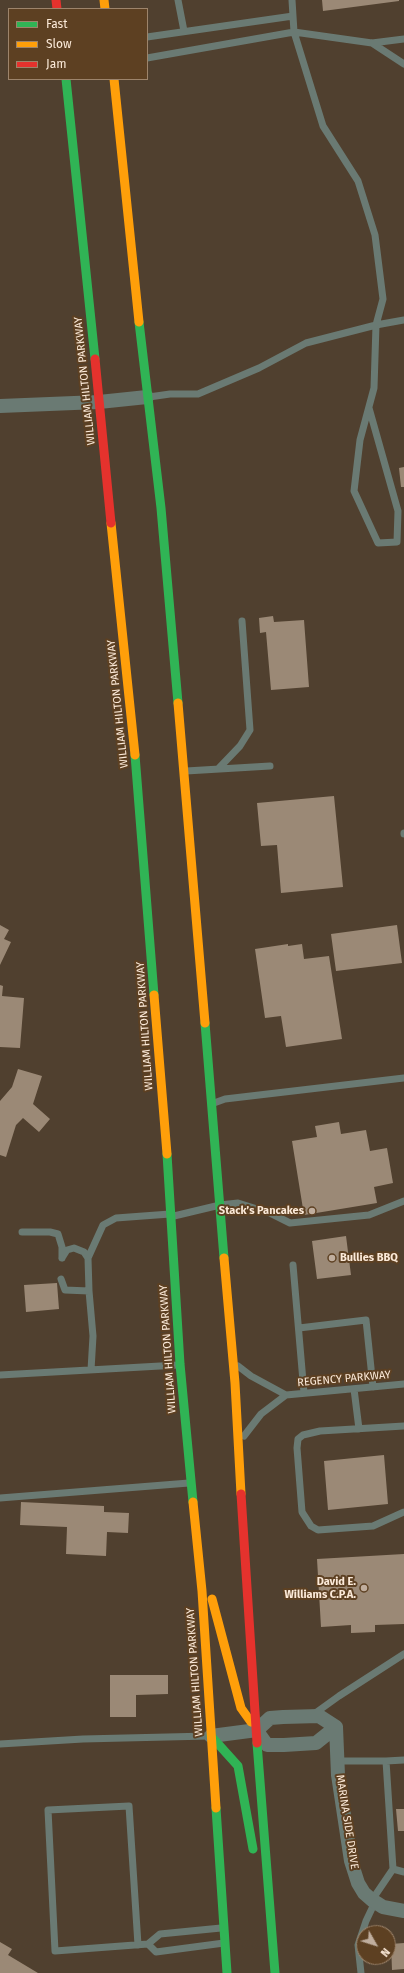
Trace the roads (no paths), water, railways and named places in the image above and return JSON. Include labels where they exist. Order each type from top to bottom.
[{"type":"highway","name":"WILLIAM HILTON PARKWAY","points":[[66,80],[138,773],[172,1215],[180,1364],[202,1591],[224,1943],[228,1973]]},
{"type":"highway","points":[[114,80],[147,397],[161,508],[184,771],[233,1361],[250,1658],[257,1730],[275,1970]]},
{"type":"highway","points":[[196,1540],[241,1708],[257,1730]]},
{"type":"highway","points":[[211,1736],[238,1766],[255,1859]]},
{"type":"highway","points":[[258,1875],[275,1970]]},
{"type":"street","points":[[0,406],[99,402],[147,397]]},
{"type":"street","points":[[211,1736],[257,1730],[270,1718],[319,1716],[336,1727],[316,1743],[284,1745],[267,1745],[257,1730]]},
{"type":"street","name":"MARINA SIDE DRIVE","points":[[336,1727],[337,1761],[351,1862],[358,1883],[364,1893],[373,1901],[383,1907],[404,1911]]},
{"type":"lane","points":[[178,0],[184,31]]},
{"type":"lane","points":[[292,0],[294,32],[323,126],[358,181],[375,235],[383,299],[376,325],[374,388],[360,440],[354,491],[378,543],[397,542],[398,511],[369,408]]},
{"type":"lane","points":[[148,37],[293,16]]},
{"type":"lane","points":[[148,58],[294,32],[372,43],[404,39]]},
{"type":"lane","points":[[372,43],[404,64]]},
{"type":"lane","points":[[147,397],[170,394],[198,394],[259,368],[306,343],[376,325],[404,320]]},
{"type":"lane","points":[[218,769],[240,746],[250,730],[242,621]]},
{"type":"lane","points":[[184,771],[270,766]]},
{"type":"lane","points":[[212,1104],[224,1099],[404,1078]]},
{"type":"lane","points":[[91,1370],[93,1336],[88,1291],[88,1258],[103,1225],[116,1218],[172,1215],[220,1204],[238,1203],[270,1213],[290,1223],[369,1215],[404,1201]]},
{"type":"lane","points":[[22,1232],[50,1232],[58,1234],[62,1247],[62,1258],[67,1250],[74,1248],[84,1252],[88,1258]]},
{"type":"lane","points":[[293,1264],[304,1393]]},
{"type":"lane","points":[[61,1279],[65,1290],[88,1291]]},
{"type":"lane","points":[[299,1328],[366,1320],[373,1387]]},
{"type":"lane","name":"REGENCY PARKWAY","points":[[233,1361],[251,1376],[286,1395]]},
{"type":"lane","points":[[0,1375],[180,1364]]},
{"type":"lane","name":"REGENCY PARKWAY","points":[[238,1445],[261,1414],[286,1395],[404,1384]]},
{"type":"lane","points":[[354,1389],[359,1429]]},
{"type":"lane","points":[[404,1426],[320,1432],[303,1435],[298,1440],[297,1448],[301,1503],[305,1519],[311,1526],[318,1530],[373,1526],[404,1512]]},
{"type":"lane","points":[[0,1498],[191,1483]]},
{"type":"lane","points":[[312,1716],[339,1696],[404,1654]]},
{"type":"lane","points":[[0,1744],[83,1739],[211,1736]]},
{"type":"lane","points":[[337,1761],[404,1760]]},
{"type":"lane","points":[[361,1973],[358,1944],[373,1901],[393,1869],[386,1761]]},
{"type":"lane","points":[[138,1945],[129,1806],[48,1810],[55,1951],[138,1945],[148,1944],[160,1934],[224,1927]]},
{"type":"lane","points":[[393,1869],[404,1872]]},
{"type":"lane","points":[[148,1944],[156,1952],[224,1943]]},
{"type":"place","name":"Stack’s Pancakes","points":[[312,1211]]},
{"type":"place","name":"Bullies BBQ","points":[[332,1258]]},
{"type":"place","name":"David E. Williams C.P.A.","points":[[364,1588]]}]
